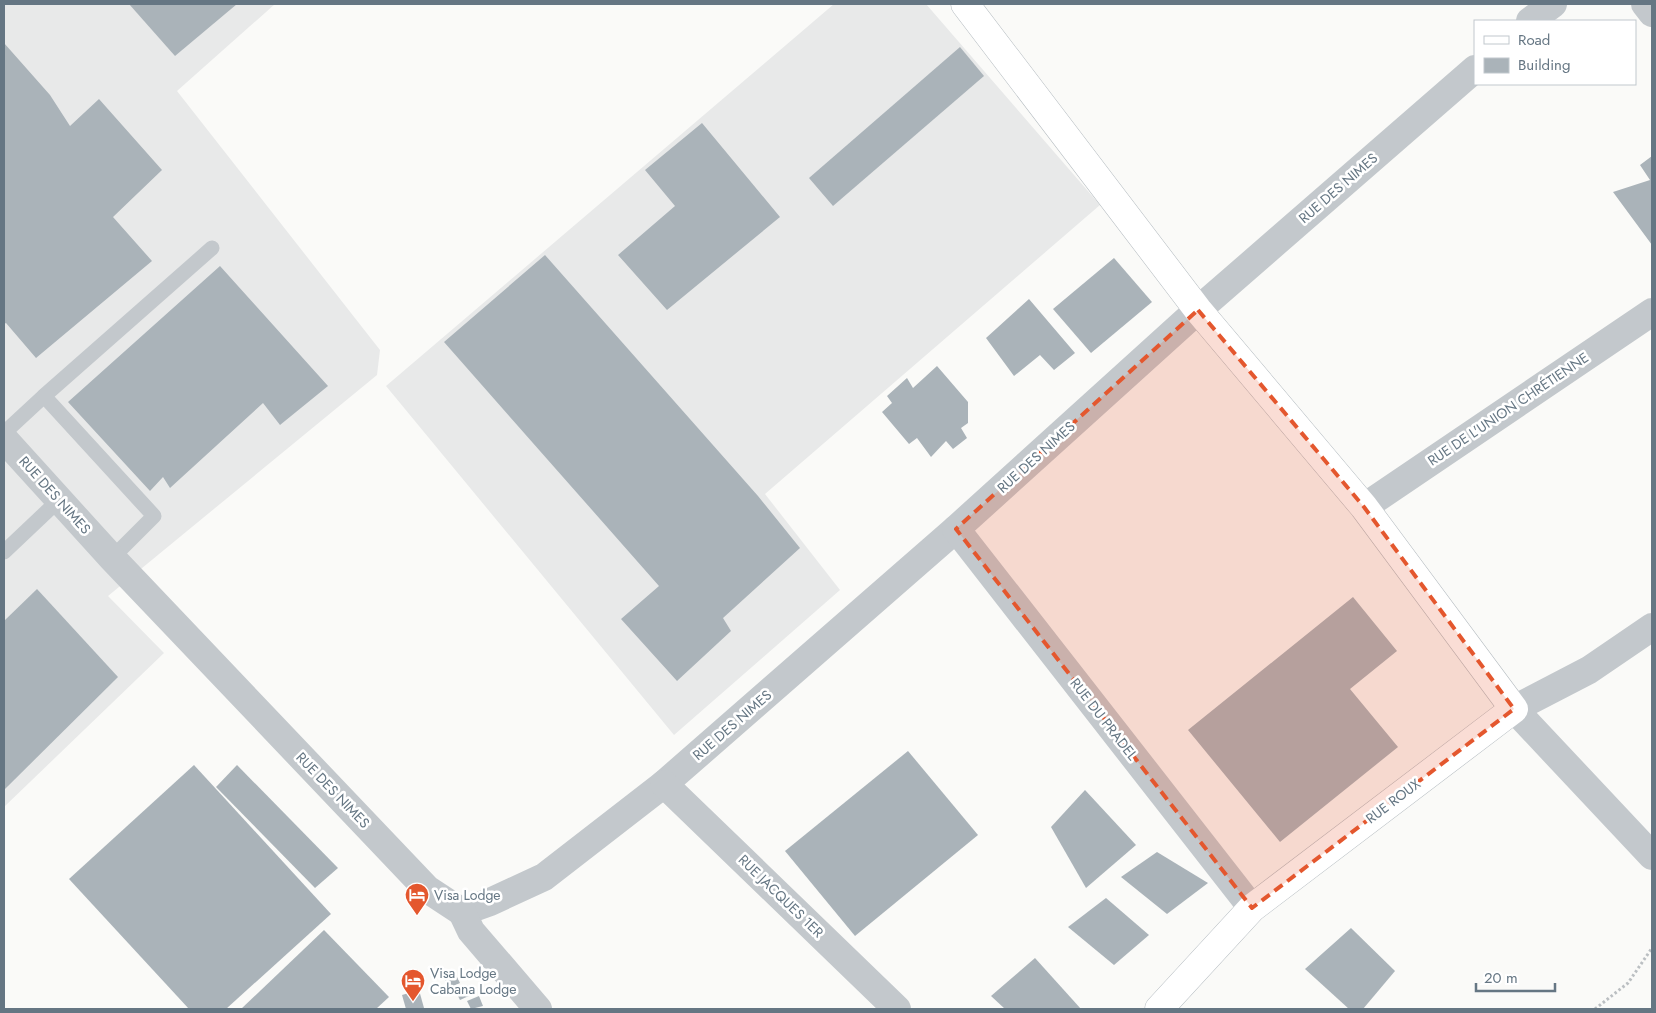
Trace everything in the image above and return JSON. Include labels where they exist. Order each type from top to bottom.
[{"type":"street","points":[[965,4],[1198,310],[1364,507],[1514,709],[1652,856]]},
{"type":"street","points":[[1531,20],[1553,4]]},
{"type":"street","points":[[1645,4],[1652,13]]},
{"type":"street","name":"RUE DES NIMES","points":[[4,439],[112,558],[427,889],[462,912],[490,902],[544,877],[664,784],[956,529],[1198,310],[1474,70]]},
{"type":"street","name":"RUE DE L'UNION CHRÉTIENNE","points":[[1364,507],[1652,312]]},
{"type":"street","name":"RUE DU PRADEL","points":[[956,529],[1252,908]]},
{"type":"street","name":"RUE ROUX","points":[[1159,1009],[1252,908],[1514,709],[1589,670],[1652,627]]},
{"type":"street","name":"RUE JACQUES 1ER","points":[[664,784],[897,1009]]},
{"type":"street","points":[[462,912],[471,931],[538,1009]]},
{"type":"lane","points":[[4,433],[212,248]]},
{"type":"lane","points":[[44,396],[154,516],[112,558]]},
{"type":"lane","points":[[4,552],[59,500]]},
{"type":"path","points":[[1595,1009],[1628,983],[1652,948]]},
{"type":"highlighted area","points":[[1198,310],[1364,507],[1514,709],[1252,908],[956,529]]},
{"type":"shaded area","points":[[4,4],[275,4],[177,91],[380,350],[377,375],[108,596],[164,653],[4,807]]},
{"type":"shaded area","points":[[834,4],[926,4],[1100,205],[765,494],[840,590],[674,735],[386,386]]},
{"type":"building","points":[[129,4],[237,4],[175,56]]},
{"type":"building","points":[[4,43],[50,95],[70,126],[99,99],[162,170],[113,217],[152,261],[36,358],[6,323],[4,324]]},
{"type":"building","points":[[960,47],[984,76],[833,206],[809,178]]},
{"type":"building","points":[[702,123],[780,217],[667,310],[618,255],[675,206],[645,170]]},
{"type":"building","points":[[1652,156],[1652,245],[1613,192],[1650,180],[1640,165]]},
{"type":"building","points":[[545,255],[758,496],[800,548],[723,618],[731,631],[677,681],[621,619],[659,586],[444,342]]},
{"type":"building","points":[[1114,258],[1152,302],[1091,353],[1053,309]]},
{"type":"building","points":[[220,266],[328,386],[280,425],[263,403],[170,488],[163,477],[150,491],[68,402]]},
{"type":"building","points":[[1029,299],[1075,353],[1054,370],[1040,355],[1014,376],[986,338]]},
{"type":"building","points":[[937,366],[968,402],[968,423],[961,428],[967,438],[953,449],[946,441],[931,457],[917,438],[909,444],[882,412],[892,403],[887,396],[907,378],[913,388]]},
{"type":"building","points":[[37,589],[118,677],[4,790],[4,621]]},
{"type":"building","points":[[1353,597],[1397,651],[1350,689],[1398,747],[1280,842],[1188,730]]},
{"type":"building","points":[[908,751],[978,835],[855,936],[785,851]]},
{"type":"building","points":[[194,765],[331,914],[226,1009],[189,1009],[69,879]]},
{"type":"building","points":[[237,765],[338,868],[315,888],[216,787]]},
{"type":"building","points":[[1085,790],[1136,845],[1086,888],[1051,827]]},
{"type":"building","points":[[1157,852],[1208,883],[1167,914],[1121,877]]},
{"type":"building","points":[[1106,898],[1149,935],[1114,965],[1068,927]]},
{"type":"building","points":[[1351,928],[1395,971],[1363,1009],[1349,1009],[1305,969]]},
{"type":"building","points":[[324,930],[389,997],[376,1009],[241,1009]]},
{"type":"building","points":[[1035,958],[1081,1009],[1005,1009],[991,996]]},
{"type":"building","name":"Visa Lodge Cabana Lodge","points":[[455,973],[460,983],[449,988],[444,978]]},
{"type":"building","name":"Visa Lodge Cabana Lodge","points":[[467,985],[471,995],[460,1000],[455,990]]},
{"type":"building","name":"Visa Lodge Cabana Lodge","points":[[419,990],[424,1008],[406,1009],[402,995]]},
{"type":"building","name":"Visa Lodge Cabana Lodge","points":[[479,996],[483,1006],[471,1009],[467,1001]]},
{"type":"place","name":"Visa Lodge","points":[[417,916]]},
{"type":"place","name":"Visa Lodge Cabana Lodge","points":[[413,1002]]}]
